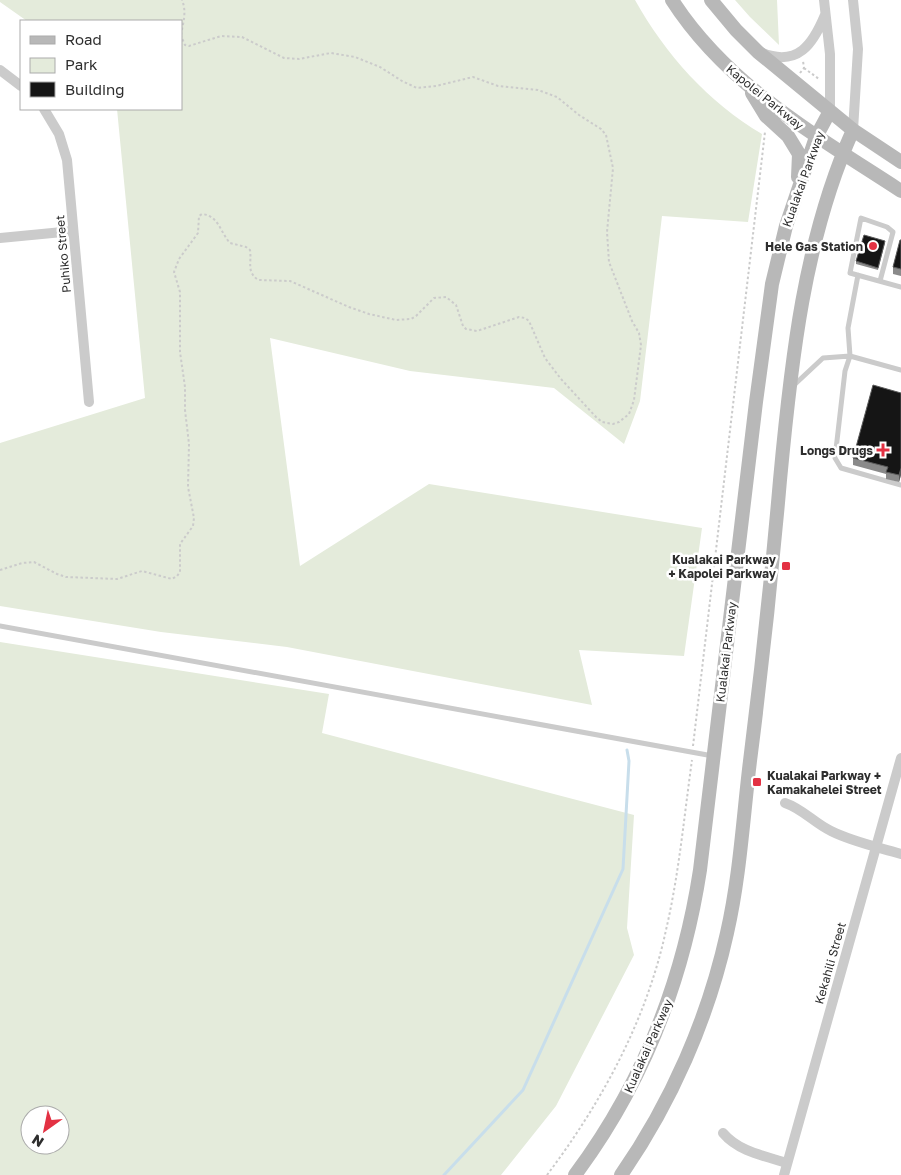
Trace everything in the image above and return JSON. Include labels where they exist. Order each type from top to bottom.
[{"type":"main road","name":"Kapolei Parkway","points":[[672,0],[702,40],[748,86],[816,137],[901,191]]},
{"type":"main road","points":[[711,0],[736,30],[758,52],[853,130],[901,162]]},
{"type":"main road","points":[[748,86],[766,116],[788,136],[799,154],[798,191]]},
{"type":"main road","name":"Kualakai Parkway","points":[[575,1175],[597,1145],[627,1094],[650,1048],[674,986],[694,908],[767,315],[778,254],[816,137],[830,111]]},
{"type":"main road","points":[[621,1175],[668,1097],[694,1041],[707,1005],[727,932],[740,852],[758,703],[789,390],[803,292],[824,212],[843,153],[853,130]]},
{"type":"street","points":[[824,0],[830,54],[830,111]]},
{"type":"street","points":[[853,0],[858,49],[853,130]]},
{"type":"street","points":[[758,52],[779,57],[800,52],[815,38],[826,14]]},
{"type":"street","points":[[0,70],[20,85]]},
{"type":"street","name":"Puhiko Street","points":[[45,110],[59,134],[65,153],[89,402]]},
{"type":"street","points":[[0,238],[73,231]]},
{"type":"street","name":"Kekahili Street","points":[[784,1175],[901,758]]},
{"type":"street","points":[[785,803],[799,809],[831,831],[901,854]]},
{"type":"street","points":[[723,1133],[729,1140],[742,1148],[788,1163]]},
{"type":"lane","points":[[880,281],[886,249],[893,232],[887,227],[861,218],[858,241],[850,273],[901,287]]},
{"type":"lane","points":[[858,275],[848,328],[850,356],[845,371],[835,458],[841,468],[901,485]]},
{"type":"lane","points":[[789,390],[823,358],[850,356],[901,370]]},
{"type":"lane","points":[[0,626],[714,756]]},
{"type":"path","points":[[182,0],[185,8],[182,31]]},
{"type":"path","points":[[0,570],[22,563],[34,562],[57,574],[71,577],[114,579],[142,571],[169,579],[175,578],[179,574],[180,544],[192,526],[194,518],[188,488],[189,444],[180,352],[180,292],[174,272],[178,259],[198,233],[199,216],[202,214],[210,215],[214,218],[230,242],[250,250],[250,269],[258,280],[290,281],[356,309],[396,320],[411,319],[434,298],[446,297],[456,305],[462,326],[471,331],[477,331],[519,317],[525,318],[529,321],[545,358],[561,379],[596,417],[602,422],[613,424],[624,419],[632,409],[640,339],[610,262],[608,232],[614,168],[606,135],[600,129],[579,116],[557,97],[538,90],[498,86],[473,77],[436,86],[417,88],[380,67],[355,57],[331,52],[291,59],[284,58],[242,36],[221,36],[189,46],[184,45],[182,39]]},
{"type":"path","points":[[800,74],[804,68],[803,59]]},
{"type":"path","points":[[804,68],[819,79]]},
{"type":"path","points":[[548,1175],[579,1131],[610,1077],[642,1010],[666,932],[676,882],[693,752],[765,132]]},
{"type":"green space","points":[[0,0],[635,0],[660,39],[690,76],[724,108],[762,134],[748,222],[662,216],[640,401],[624,444],[554,388],[410,371],[270,338],[300,566],[429,484],[702,528],[684,656],[579,650],[592,705],[287,647],[161,632],[0,606],[0,443],[145,398],[117,110],[182,110],[182,20],[26,20],[0,2]]},
{"type":"green space","points":[[735,0],[777,0],[779,45],[750,17]]},
{"type":"green space","points":[[0,642],[329,694],[322,733],[634,815],[627,928],[634,955],[556,1106],[501,1175],[0,1175]]},
{"type":"building","points":[[864,235],[885,241],[878,268],[856,261]]},
{"type":"building","points":[[901,240],[901,269],[893,267]]},
{"type":"building","points":[[873,385],[901,393],[901,468],[899,475],[886,472],[888,467],[853,458]]},
{"type":"waterway","points":[[444,1175],[523,1090],[623,869],[629,761],[627,750]]},
{"type":"place","name":"Hele Gas Station","points":[[873,246]]},
{"type":"place","name":"Longs Drugs","points":[[883,450]]},
{"type":"place","name":"Kualakai Parkway + Kapolei Parkway","points":[[786,566]]},
{"type":"place","name":"Kualakai Parkway + Kamakahelei Street","points":[[757,782]]}]
